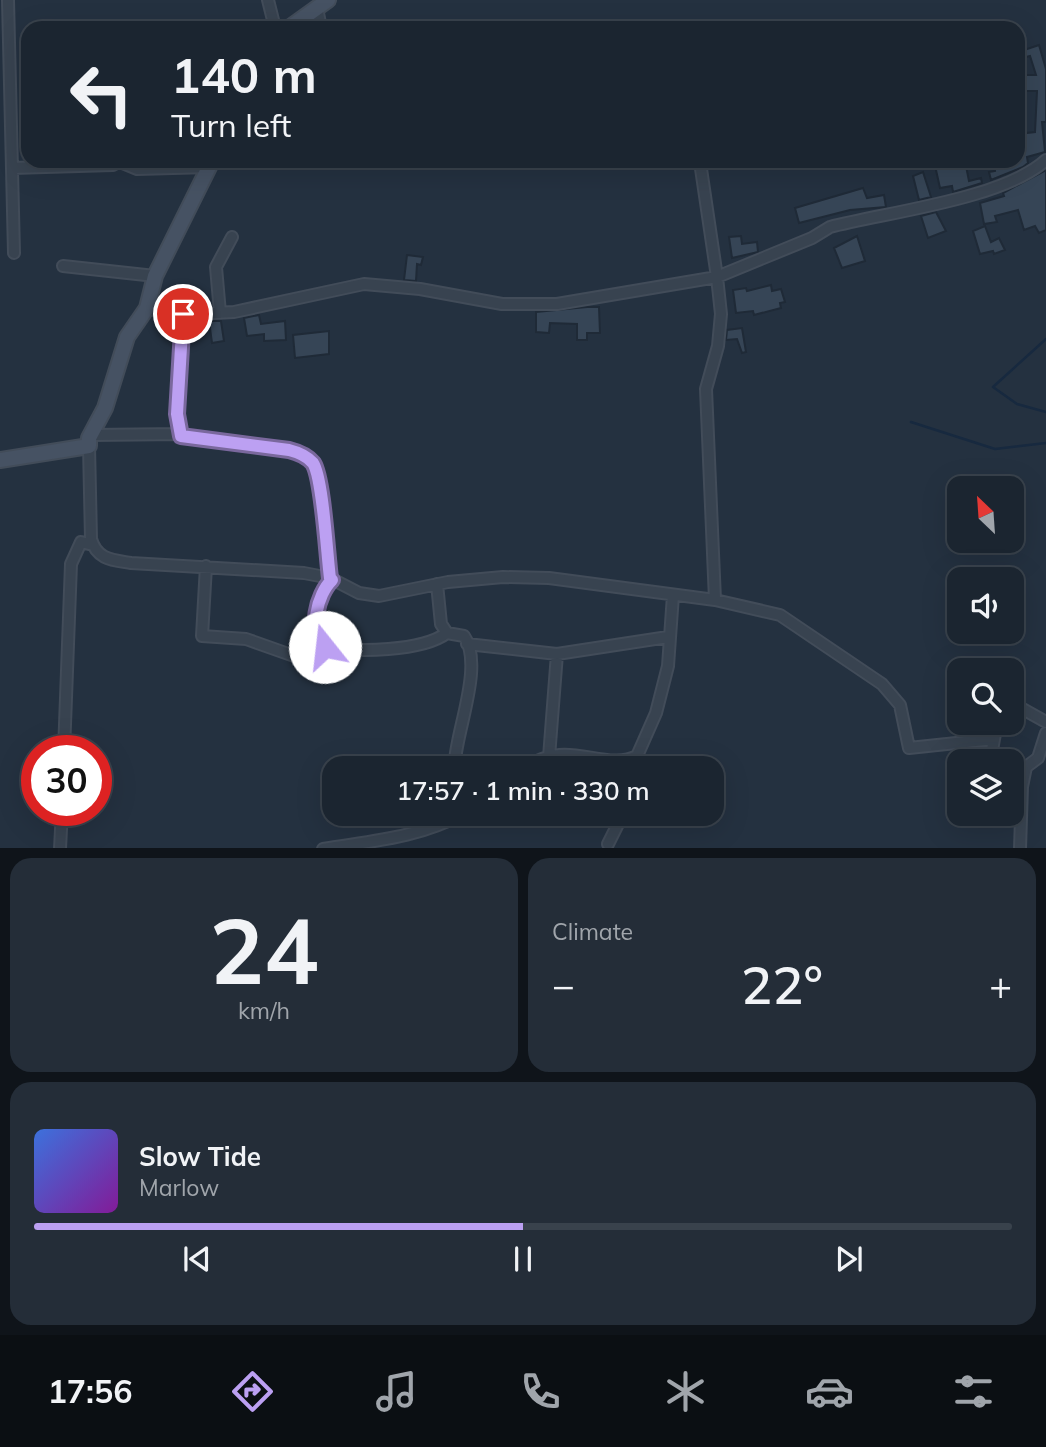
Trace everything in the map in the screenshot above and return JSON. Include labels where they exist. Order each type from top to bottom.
[{"type":"street","points":[[8,0],[14,253]]},
{"type":"street","points":[[268,0],[273,21]]},
{"type":"street","points":[[299,21],[323,4]]},
{"type":"street","points":[[146,308],[183,314],[220,313],[364,284],[420,289],[502,304],[557,304],[717,277],[812,238],[830,227],[978,192],[1033,172],[1046,160]]},
{"type":"street","points":[[12,168],[21,168]]},
{"type":"street","points":[[130,168],[148,168]]},
{"type":"street","points":[[93,545],[90,440],[105,408],[127,337],[146,308],[155,276],[209,168]]},
{"type":"street","points":[[701,168],[721,314],[718,346],[706,389],[715,600]]},
{"type":"street","points":[[220,313],[216,267],[232,237]]},
{"type":"street","points":[[63,267],[155,276]]},
{"type":"street","points":[[180,434],[177,414],[183,314]]},
{"type":"street","points":[[0,460],[90,440],[180,434],[185,438],[228,443]]},
{"type":"street","points":[[65,735],[71,564],[81,542],[93,545],[104,558],[131,563],[304,573],[331,579],[359,593],[379,596],[437,584],[503,578],[549,578],[744,606],[780,615],[883,684],[900,705],[909,748],[994,739]]},
{"type":"street","points":[[206,566],[202,636],[246,639],[294,656],[306,652],[319,640]]},
{"type":"street","points":[[331,579],[316,618],[319,640],[328,648],[395,648],[429,644],[447,633],[464,636],[470,666],[467,704],[456,756]]},
{"type":"street","points":[[437,584],[441,624],[447,633]]},
{"type":"street","points":[[637,756],[656,713],[667,666],[673,595]]},
{"type":"street","points":[[467,644],[557,654],[668,637]]},
{"type":"street","points":[[549,756],[557,654]]},
{"type":"street","points":[[1024,710],[1046,722]]},
{"type":"street","points":[[1024,771],[1038,758],[1046,733]]},
{"type":"street","points":[[992,749],[995,735]]},
{"type":"street","points":[[553,756],[581,756]]},
{"type":"street","points":[[60,848],[61,826]]},
{"type":"street","points":[[330,848],[396,838],[439,826]]},
{"type":"street","points":[[608,844],[617,826]]},
{"type":"street","points":[[1019,826],[1020,848]]},
{"type":"lane","points":[[228,443],[289,450],[301,454],[313,464],[318,482],[331,579]]},
{"type":"building","points":[[1039,45],[1046,69],[1046,122],[1042,122],[1045,152],[1027,157],[1028,163],[1025,165],[1025,133],[1035,132],[1037,91],[1025,91],[1025,75],[1036,75],[1030,56],[1025,57],[1025,50]]},
{"type":"building","points":[[936,168],[966,168],[969,181],[981,178],[982,183],[953,192],[952,186],[940,188]]},
{"type":"building","points":[[995,168],[1021,168],[991,180],[989,172],[995,171]]},
{"type":"building","points":[[1046,170],[1046,230],[1039,233],[1035,226],[1024,230],[1018,210],[995,216],[997,222],[984,224],[980,203],[1004,196],[1003,193]]},
{"type":"building","points":[[923,172],[931,197],[919,200],[913,176]]},
{"type":"building","points":[[863,188],[867,198],[884,195],[886,207],[850,210],[799,223],[795,208]]},
{"type":"building","points":[[936,212],[946,231],[928,238],[921,216]]},
{"type":"building","points":[[985,226],[991,242],[999,238],[1005,250],[994,254],[993,251],[980,254],[973,231]]},
{"type":"building","points":[[741,236],[742,244],[757,242],[758,252],[732,258],[729,237]]},
{"type":"building","points":[[857,236],[865,261],[842,268],[834,248]]},
{"type":"building","points":[[407,255],[423,257],[421,265],[417,264],[416,281],[404,280]]},
{"type":"building","points":[[771,285],[772,291],[781,289],[785,302],[780,303],[781,308],[754,315],[753,311],[736,313],[733,290],[746,288],[747,291]]},
{"type":"building","points":[[599,307],[600,333],[587,333],[587,340],[577,340],[577,324],[550,323],[549,333],[536,332],[536,312]]},
{"type":"building","points":[[259,315],[261,324],[285,321],[286,340],[264,341],[264,334],[247,336],[244,318]]},
{"type":"building","points":[[209,321],[221,321],[224,341],[212,343]]},
{"type":"building","points":[[742,328],[746,352],[742,353],[737,339],[726,340],[727,330]]},
{"type":"building","points":[[329,331],[329,354],[295,358],[293,335]]},
{"type":"waterway","points":[[1046,339],[993,387],[1017,404],[1046,412]]},
{"type":"waterway","points":[[911,422],[995,449],[1046,443]]},
{"type":"route","points":[[183,314],[177,414],[181,436],[289,450],[301,454],[313,464],[332,580],[327,585],[315,625],[319,640],[325,647]]}]
